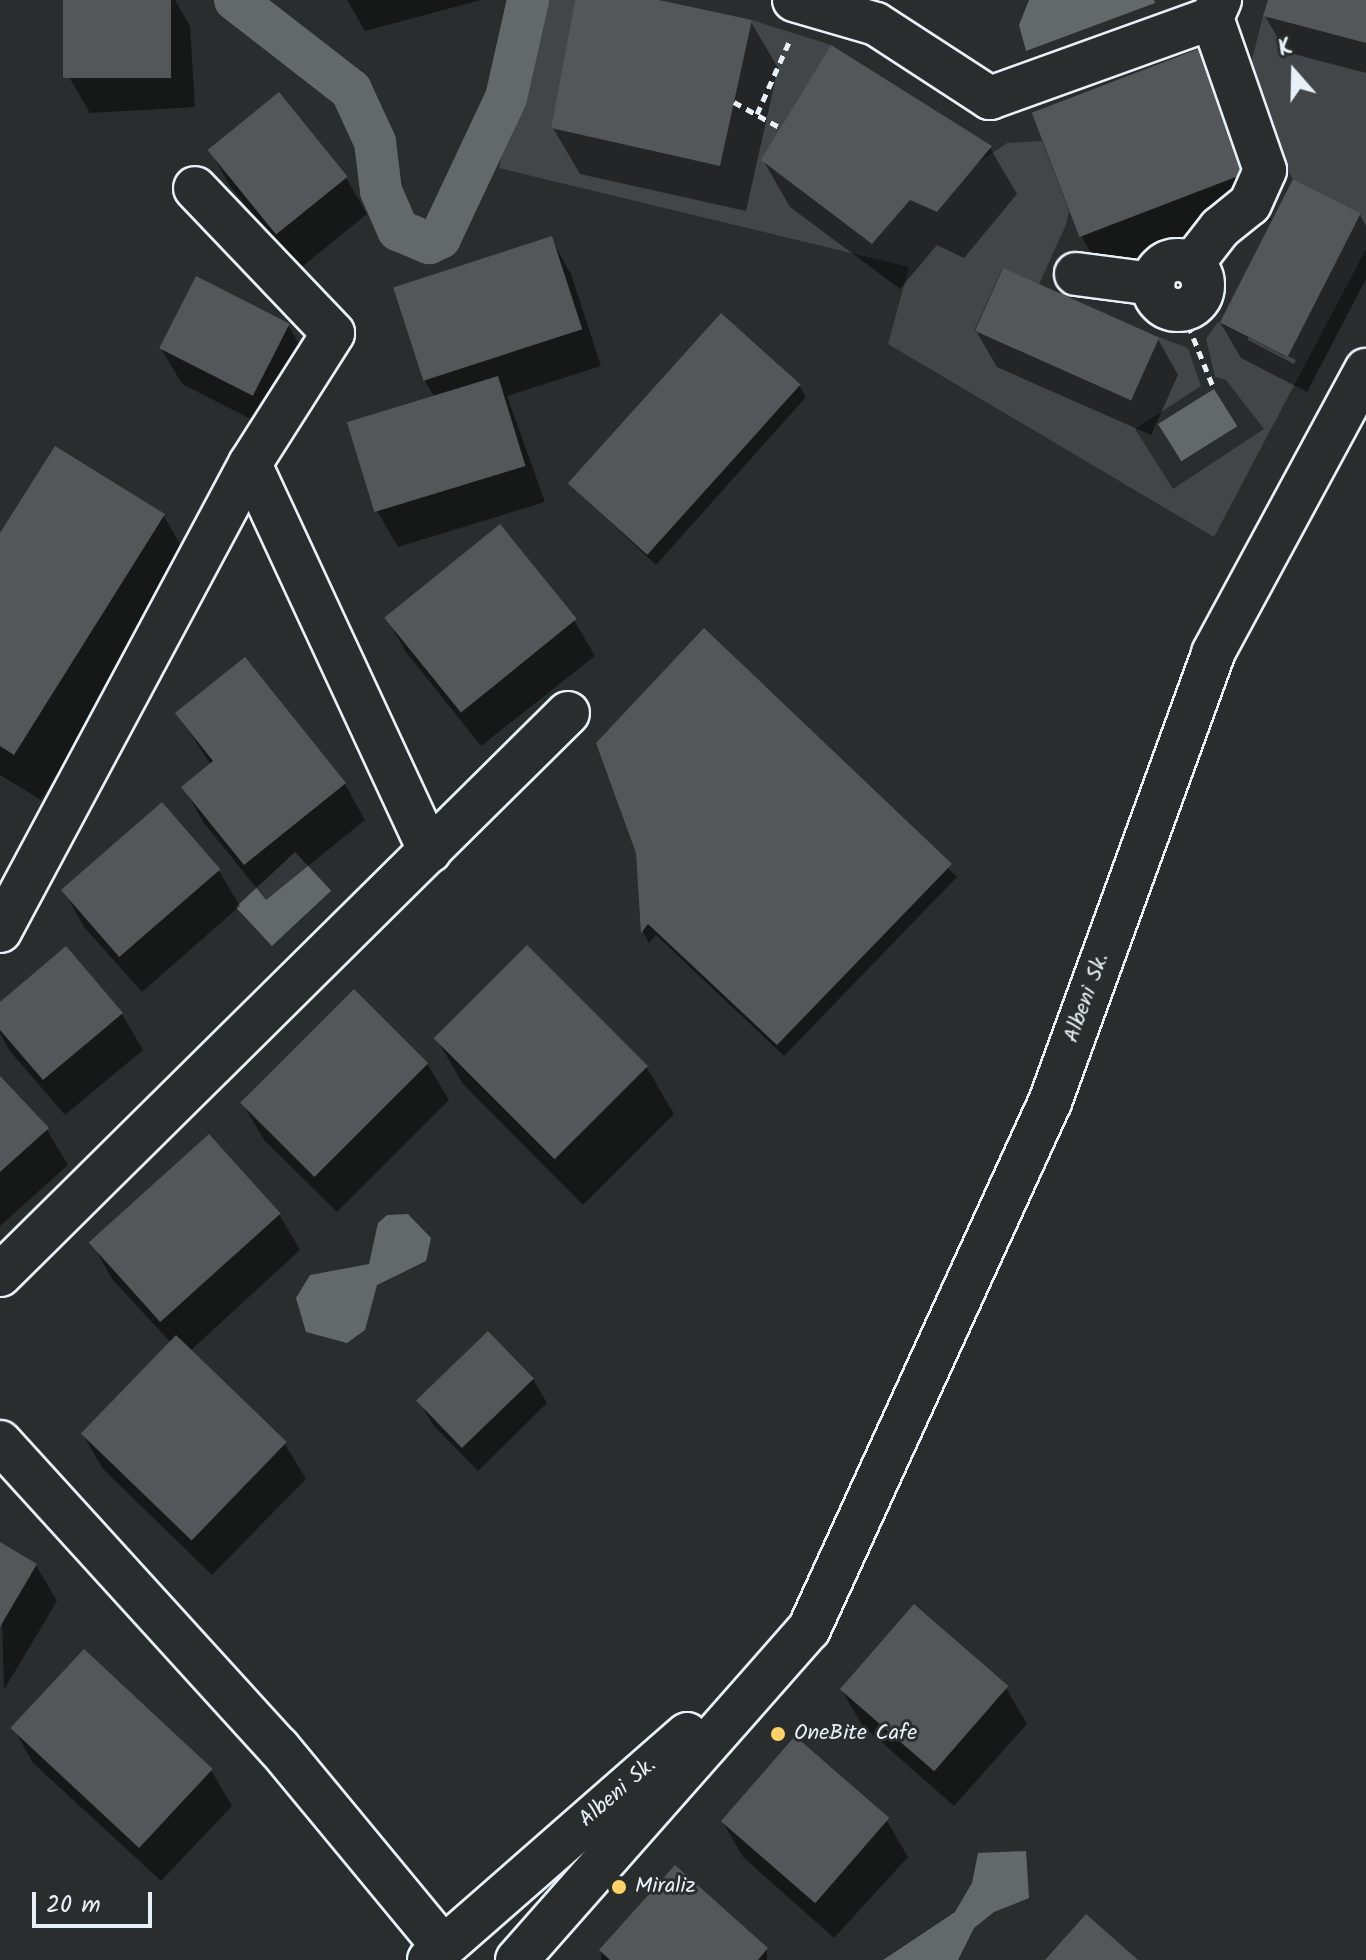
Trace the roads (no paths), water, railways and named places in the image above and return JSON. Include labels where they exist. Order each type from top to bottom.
[{"type":"street","points":[[800,2],[876,24],[990,98],[1216,9],[1265,170],[1250,204],[1220,228],[1192,264],[1203,280],[1202,296],[1168,298],[1076,274]]},
{"type":"street","points":[[0,931],[250,464],[333,333],[195,188]]},
{"type":"street","name":"Albeni Sk.","points":[[517,1960],[809,1629],[1050,1102],[1213,653],[1366,370]]},
{"type":"street","points":[[250,464],[430,851]]},
{"type":"street","points":[[0,1275],[568,713]]},
{"type":"street","points":[[0,1442],[278,1747],[436,1953]]},
{"type":"street","name":"Albeni Sk.","points":[[436,1953],[809,1629]]},
{"type":"waterway","points":[[235,0],[351,90],[375,142],[381,191],[398,230],[429,243],[440,238],[506,98],[528,0]]},
{"type":"place","name":"OneBite Cafe","points":[[778,1734]]},
{"type":"place","name":"Miraliz","points":[[619,1887]]}]
